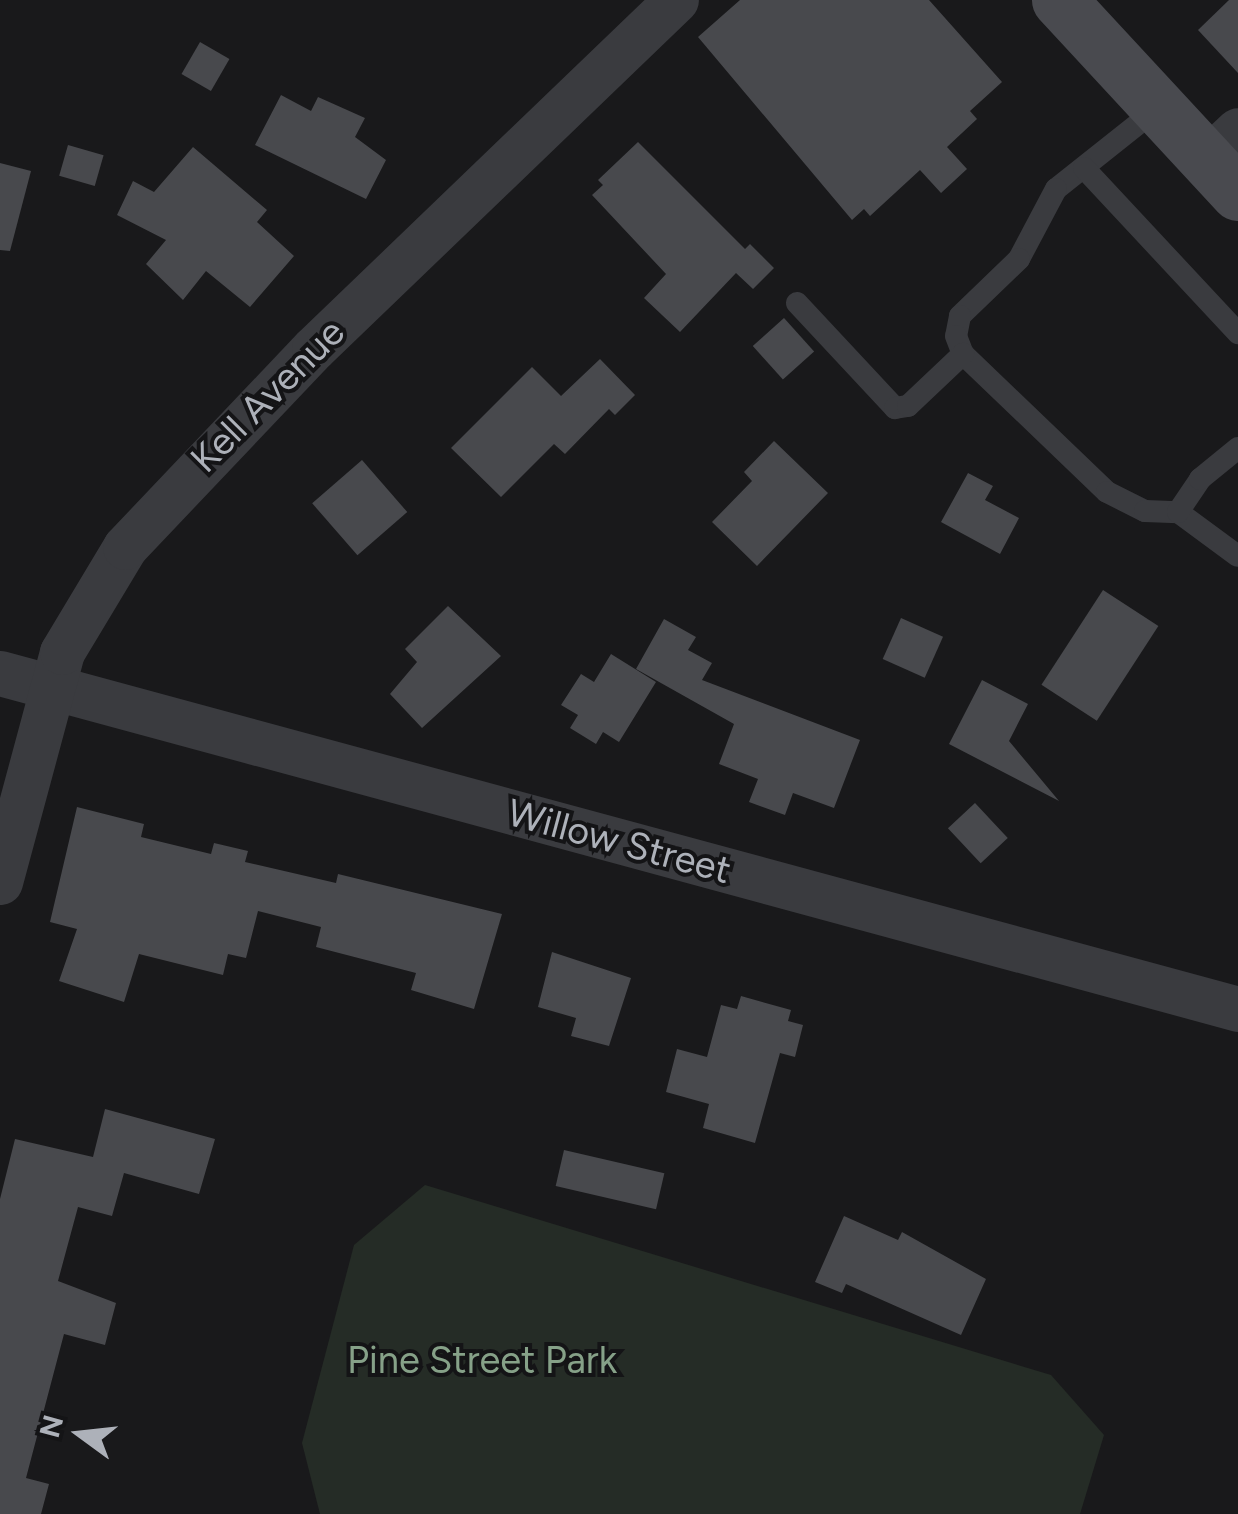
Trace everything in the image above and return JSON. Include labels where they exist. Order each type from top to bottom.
[{"type":"street","name":"Kell Avenue","points":[[0,882],[62,652],[90,598],[174,489],[676,0]]},
{"type":"street","points":[[1059,0],[1158,108],[1228,161]]},
{"type":"street","name":"Willow Street","points":[[0,673],[1238,1009]]},
{"type":"lane","points":[[1158,108],[1056,190],[1019,259],[960,316],[956,336],[963,354],[1107,492],[1145,511],[1178,512],[1238,556]]},
{"type":"lane","points":[[1084,168],[1238,333]]},
{"type":"lane","points":[[797,303],[895,408],[908,406],[963,354]]},
{"type":"lane","points":[[1178,512],[1200,480],[1238,448]]},
{"type":"green space","name":"Pine Street Park","points":[[425,1185],[1051,1375],[1104,1435],[1080,1514],[320,1514],[302,1443],[354,1245]]},
{"type":"building","points":[[740,0],[929,0],[1002,82],[970,111],[977,119],[947,147],[967,169],[941,193],[920,170],[870,216],[864,209],[852,220],[698,37]]},
{"type":"building","points":[[1229,0],[1238,0],[1238,73],[1198,30]]},
{"type":"building","points":[[200,42],[229,59],[211,91],[182,74]]},
{"type":"building","points":[[281,95],[311,111],[318,97],[365,118],[355,137],[386,160],[366,199],[255,145]]},
{"type":"building","points":[[638,142],[745,249],[750,244],[774,268],[753,289],[736,273],[680,332],[644,298],[666,274],[592,195],[603,185],[598,180]]},
{"type":"building","points":[[68,145],[104,155],[95,186],[59,176]]},
{"type":"building","points":[[193,147],[267,210],[257,222],[294,256],[250,307],[206,271],[183,300],[146,264],[166,240],[117,215],[133,181],[154,192]]},
{"type":"building","points":[[0,163],[31,171],[10,251],[0,250]]},
{"type":"building","points":[[784,318],[814,351],[783,380],[753,346]]},
{"type":"building","points":[[600,359],[635,395],[615,415],[609,409],[565,454],[554,444],[501,497],[451,448],[532,367],[561,396]]},
{"type":"building","points":[[774,441],[828,493],[757,566],[712,522],[752,481],[744,472]]},
{"type":"building","points":[[362,460],[407,512],[357,555],[312,503]]},
{"type":"building","points":[[968,473],[993,486],[985,500],[1019,518],[1000,554],[941,522]]},
{"type":"building","points":[[1103,590],[1158,626],[1097,721],[1041,685]]},
{"type":"building","points":[[448,606],[501,656],[422,728],[390,694],[417,662],[405,649]]},
{"type":"building","points":[[901,618],[943,637],[925,678],[883,659]]},
{"type":"building","points":[[664,619],[696,637],[688,650],[712,663],[702,680],[860,740],[834,808],[793,793],[785,815],[749,802],[758,779],[719,764],[734,724],[636,669]]},
{"type":"building","points":[[611,654],[656,682],[619,742],[603,732],[596,744],[570,728],[578,715],[561,705],[581,674],[594,682]]},
{"type":"building","points":[[982,680],[1028,704],[1009,741],[1059,801],[949,744]]},
{"type":"building","points":[[975,803],[1008,838],[981,863],[948,828]]},
{"type":"building","points":[[77,807],[144,824],[141,837],[211,854],[214,843],[248,851],[245,862],[336,883],[338,874],[502,914],[474,1009],[411,990],[416,973],[316,947],[321,927],[258,911],[246,958],[228,954],[223,975],[139,954],[124,1002],[59,981],[77,929],[50,922]]},
{"type":"building","points":[[552,952],[631,978],[609,1046],[571,1036],[576,1018],[538,1007]]},
{"type":"building","points":[[741,996],[791,1010],[788,1021],[803,1025],[795,1057],[780,1053],[755,1143],[703,1128],[709,1104],[666,1092],[677,1049],[707,1057],[721,1005],[737,1009]]},
{"type":"building","points":[[105,1109],[215,1139],[199,1194],[124,1173],[112,1216],[78,1207],[58,1281],[116,1303],[105,1345],[64,1334],[26,1478],[49,1484],[41,1514],[0,1514],[0,1199],[15,1139],[93,1157]]},
{"type":"building","points":[[564,1150],[664,1173],[656,1209],[556,1186]]},
{"type":"building","points":[[844,1216],[898,1240],[902,1232],[986,1279],[961,1335],[846,1284],[842,1293],[815,1282]]}]
